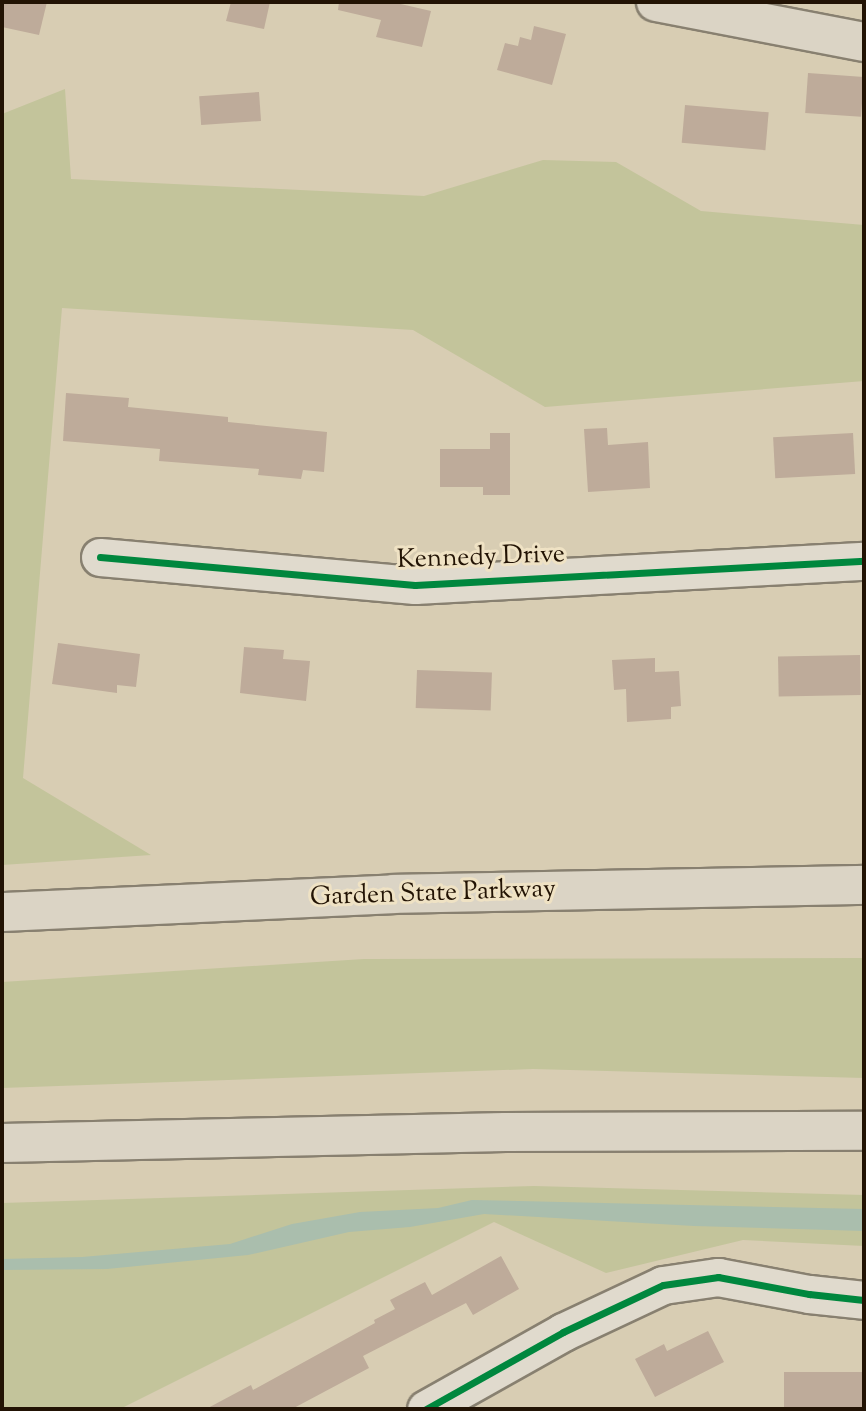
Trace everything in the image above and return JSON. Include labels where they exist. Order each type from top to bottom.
[{"type":"main road","points":[[656,2],[864,42]]},
{"type":"main road","name":"Garden State Parkway","points":[[2,912],[394,894],[864,885]]},
{"type":"main road","points":[[2,1143],[585,1131],[864,1131]]},
{"type":"street","name":"Kennedy Drive","points":[[100,557],[415,585],[864,561]]},
{"type":"street","points":[[426,1409],[464,1400],[536,1347],[663,1285],[695,1278],[732,1278],[809,1294],[864,1300]]},
{"type":"green space","points":[[65,89],[71,179],[424,196],[543,160],[616,162],[701,211],[864,225],[864,381],[545,407],[413,330],[62,308],[23,778],[151,855],[2,865],[2,114]]},
{"type":"green space","points":[[864,958],[864,1078],[533,1069],[2,1088],[2,982],[364,959]]},
{"type":"green space","points":[[534,1186],[864,1195],[864,1246],[743,1240],[606,1273],[494,1222],[120,1409],[3,1409],[2,1203]]},
{"type":"shaded area","points":[[472,1200],[864,1209],[864,1231],[694,1226],[484,1214],[410,1227],[349,1232],[248,1255],[107,1269],[2,1270],[2,1259],[82,1257],[230,1244],[292,1224],[360,1212],[438,1208]]},
{"type":"building","points":[[2,2],[47,2],[39,35],[2,27]]},
{"type":"building","points":[[231,2],[270,2],[264,29],[226,21]]},
{"type":"building","points":[[339,2],[392,2],[431,11],[422,47],[376,37],[381,20],[338,10]]},
{"type":"building","points":[[534,26],[566,34],[552,85],[497,70],[505,43],[518,46],[520,37],[531,40]]},
{"type":"building","points":[[808,73],[864,77],[861,117],[805,113]]},
{"type":"building","points":[[259,92],[261,121],[201,125],[199,96]]},
{"type":"building","points":[[685,105],[769,112],[765,150],[682,143]]},
{"type":"building","points":[[66,393],[129,398],[128,407],[228,417],[228,422],[327,432],[324,472],[303,470],[301,479],[258,475],[259,469],[159,461],[160,449],[63,441]]},
{"type":"building","points":[[607,428],[608,445],[648,442],[650,488],[588,492],[584,429]]},
{"type":"building","points":[[490,433],[510,433],[510,495],[483,495],[483,487],[440,487],[440,449],[490,449]]},
{"type":"building","points":[[853,433],[855,474],[775,478],[773,437]]},
{"type":"building","points":[[58,643],[140,654],[136,687],[117,685],[117,693],[52,684]]},
{"type":"building","points":[[244,647],[284,650],[283,659],[310,661],[306,701],[240,693]]},
{"type":"building","points":[[860,655],[861,695],[779,696],[778,656]]},
{"type":"building","points":[[655,658],[655,672],[679,671],[681,706],[671,707],[671,719],[627,722],[626,689],[614,690],[612,660]]},
{"type":"building","points":[[417,670],[492,673],[491,711],[416,708]]},
{"type":"building","points":[[501,1256],[519,1289],[473,1315],[466,1303],[363,1356],[369,1368],[292,1409],[206,1409],[251,1385],[253,1390],[375,1323],[374,1320],[395,1309],[390,1300],[425,1282],[432,1295]]},
{"type":"building","points":[[708,1331],[724,1362],[655,1397],[635,1359],[664,1344],[667,1351]]},
{"type":"building","points":[[784,1372],[864,1372],[864,1407],[784,1407]]},
{"type":"cycle path","points":[[100,557],[415,585],[864,561]]},
{"type":"cycle path","points":[[426,1409],[563,1332],[663,1285],[718,1277],[809,1294],[864,1300]]}]
